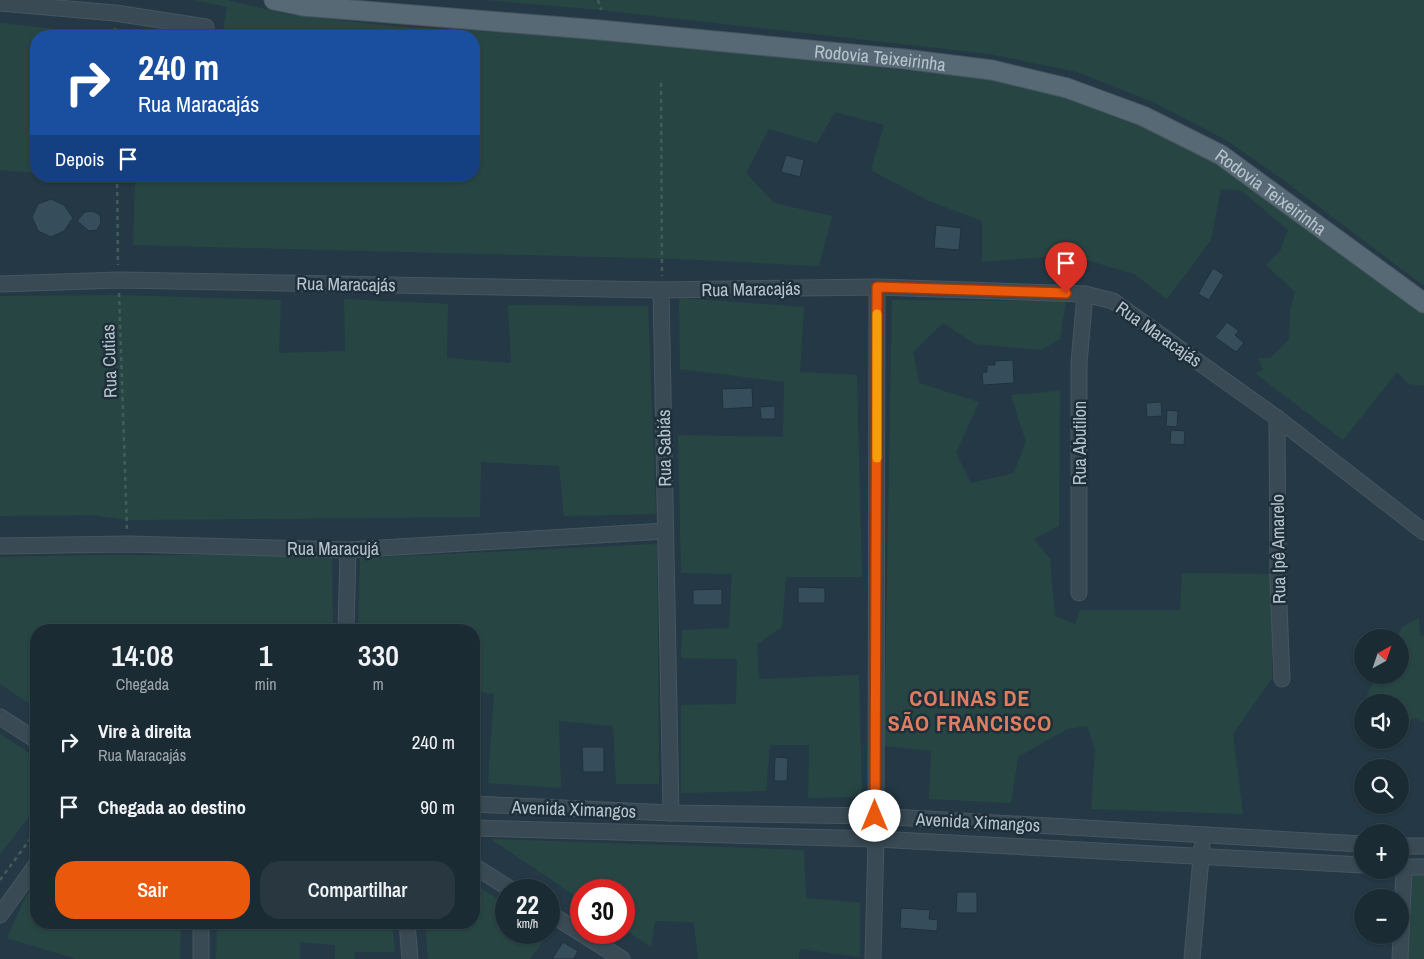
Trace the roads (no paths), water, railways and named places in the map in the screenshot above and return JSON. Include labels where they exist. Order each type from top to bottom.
[{"type":"main road","name":"Rodovia Teixeirinha","points":[[274,0],[302,6],[590,29],[904,59],[992,70],[1067,88],[1143,116],[1221,155],[1424,303]]},
{"type":"street","points":[[0,3],[115,14],[206,27]]},
{"type":"street","name":"Rua Maracajás","points":[[0,284],[119,280],[661,290],[877,287],[1084,294],[1113,301],[1277,418],[1424,532]]},
{"type":"street","points":[[873,959],[876,839],[877,287]]},
{"type":"street","name":"Rua Sabiás","points":[[661,290],[671,813]]},
{"type":"street","name":"Rua Abutilon","points":[[1079,592],[1079,362],[1084,294]]},
{"type":"street","name":"Rua Ipê Amarelo","points":[[1277,418],[1278,580],[1282,679]]},
{"type":"street","name":"Rua Maracujá","points":[[0,546],[128,544],[348,550],[665,531]]},
{"type":"street","points":[[346,624],[348,550]]},
{"type":"street","points":[[0,717],[30,736]]},
{"type":"street","name":"Avenida Ximangos","points":[[480,804],[671,813],[875,816],[1354,844]]},
{"type":"street","name":"Avenida Ximangos","points":[[480,828],[876,839],[1354,865]]},
{"type":"street","points":[[1192,959],[1204,836]]},
{"type":"street","points":[[1409,846],[1424,846]]},
{"type":"street","points":[[1409,868],[1424,867]]},
{"type":"street","points":[[480,870],[495,879]]},
{"type":"street","points":[[3,907],[30,873]]},
{"type":"street","points":[[1400,959],[1402,879]]},
{"type":"street","points":[[560,920],[622,959]]},
{"type":"street","points":[[201,929],[201,959]]},
{"type":"street","points":[[408,929],[410,959]]},
{"type":"district","name":"COLINAS DE SÃO FRANCISCO","points":[[970,710]]}]
